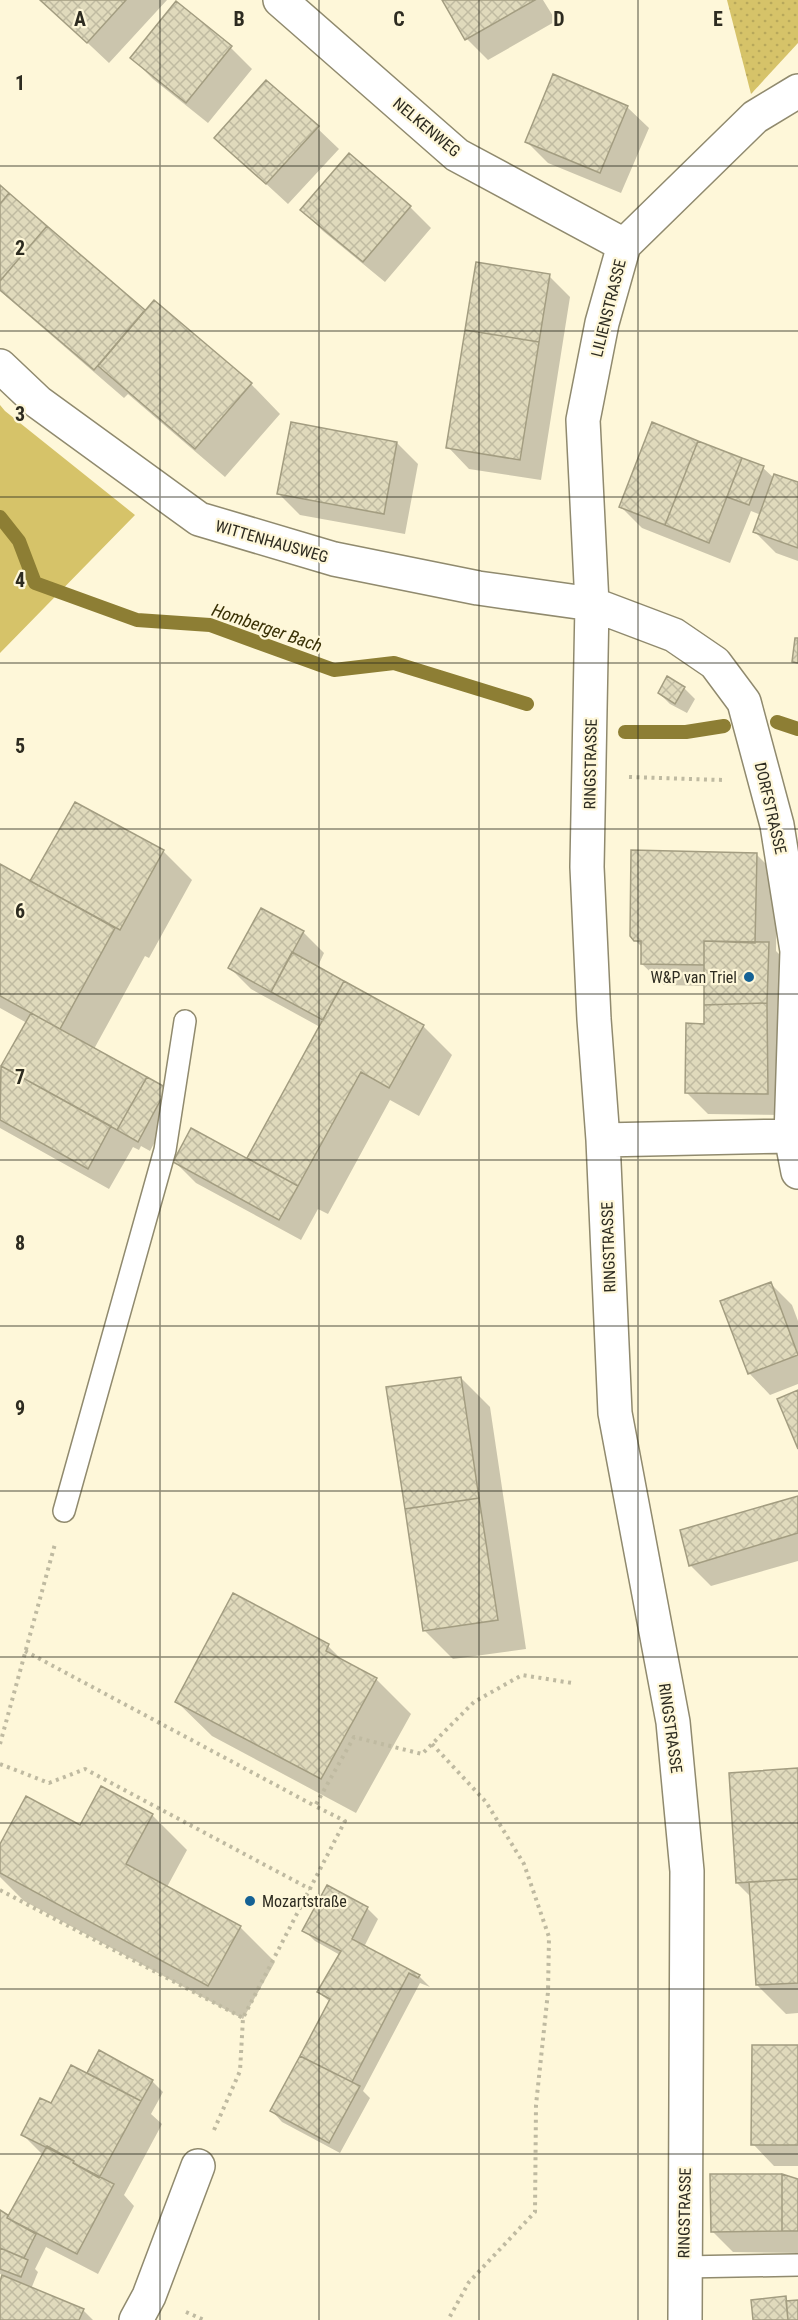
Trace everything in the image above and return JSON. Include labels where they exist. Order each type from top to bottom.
[{"type":"street","name":"NELKENWEG","points":[[280,0],[457,155],[624,245]]},
{"type":"street","name":"LILIENSTRASSE","points":[[592,604],[583,420],[602,323],[624,245],[755,117],[798,91]]},
{"type":"street","name":"WITTENHAUSWEG","points":[[0,366],[38,402],[199,519],[334,559],[478,588],[592,604]]},
{"type":"street","name":"RINGSTRASSE","points":[[592,604],[587,867],[594,1019],[603,1140],[615,1413],[673,1722],[687,1871],[683,2267],[685,2320]]},
{"type":"street","name":"DORFSTRASSE","points":[[592,604],[674,635],[715,663],[744,702],[777,825],[798,951],[791,1136],[798,1172]]},
{"type":"street","points":[[603,1140],[791,1136]]},
{"type":"street","points":[[136,2320],[149,2296],[198,2166]]},
{"type":"lane","points":[[64,1511],[165,1150],[185,1021]]},
{"type":"lane","points":[[683,2267],[798,2265]]},
{"type":"path","points":[[590,775],[766,781]]},
{"type":"path","points":[[0,1744],[64,1511]]},
{"type":"path","points":[[25,1651],[345,1821],[243,2018],[240,2071],[198,2166]]},
{"type":"path","points":[[315,1806],[354,1737],[422,1754],[474,1702],[522,1676],[572,1683]]},
{"type":"path","points":[[432,1744],[486,1802],[524,1864],[549,1936],[548,1992],[536,2105],[535,2212],[469,2282],[448,2320]]},
{"type":"path","points":[[0,1764],[49,1782],[85,1769],[310,1889]]},
{"type":"path","points":[[0,1890],[243,2018]]},
{"type":"shaded area","points":[[727,0],[798,0],[798,43],[751,94]]},
{"type":"shaded area","points":[[0,405],[135,515],[0,653]]},
{"type":"building","points":[[40,0],[126,0],[87,43]]},
{"type":"building","points":[[442,0],[535,0],[465,40]]},
{"type":"building","points":[[176,1],[232,46],[186,103],[130,58]]},
{"type":"building","points":[[553,74],[628,106],[600,173],[525,142]]},
{"type":"building","points":[[266,80],[319,126],[266,184],[214,138]]},
{"type":"building","points":[[349,153],[411,206],[363,262],[300,210]]},
{"type":"building","points":[[0,185],[9,193],[0,204]]},
{"type":"building","points":[[9,193],[47,226],[0,281],[0,204]]},
{"type":"building","points":[[47,226],[145,310],[94,370],[0,290],[0,281]]},
{"type":"building","points":[[476,262],[550,274],[539,342],[465,330]]},
{"type":"building","points":[[154,300],[252,383],[195,449],[98,366]]},
{"type":"building","points":[[465,330],[539,342],[520,460],[446,448]]},
{"type":"building","points":[[291,422],[397,442],[384,514],[277,494]]},
{"type":"building","points":[[652,422],[698,441],[665,525],[619,507]]},
{"type":"building","points":[[698,441],[742,458],[709,543],[665,525]]},
{"type":"building","points":[[742,458],[764,466],[749,505],[727,497]]},
{"type":"building","points":[[774,474],[798,482],[798,548],[753,532]]},
{"type":"building","points":[[795,638],[798,638],[798,663],[792,662]]},
{"type":"building","points":[[667,676],[685,687],[675,704],[658,693]]},
{"type":"building","points":[[75,802],[164,850],[120,930],[30,881]]},
{"type":"building","points":[[631,850],[757,853],[755,943],[704,941],[704,965],[641,964],[641,941],[634,941],[630,936]]},
{"type":"building","points":[[0,864],[115,928],[60,1029],[0,996]]},
{"type":"building","points":[[261,908],[304,931],[271,992],[228,968]]},
{"type":"building","points":[[704,941],[769,942],[767,1003],[704,1005]]},
{"type":"building","points":[[292,952],[344,981],[323,1020],[271,992]]},
{"type":"building","points":[[344,981],[424,1025],[389,1088],[361,1072],[298,1186],[247,1158]]},
{"type":"building","points":[[767,1003],[768,1094],[685,1093],[686,1023],[704,1024],[704,1005]]},
{"type":"building","points":[[31,1013],[147,1077],[117,1130],[1,1066]]},
{"type":"building","points":[[1,1066],[111,1126],[88,1169],[0,1120]]},
{"type":"building","points":[[147,1077],[167,1088],[138,1142],[117,1130]]},
{"type":"building","points":[[191,1128],[298,1186],[279,1220],[173,1162]]},
{"type":"building","points":[[771,1282],[798,1355],[748,1374],[720,1301]]},
{"type":"building","points":[[461,1377],[479,1498],[405,1509],[386,1387]]},
{"type":"building","points":[[798,1390],[798,1449],[777,1399]]},
{"type":"building","points":[[798,1496],[798,1533],[689,1566],[680,1530]]},
{"type":"building","points":[[479,1498],[498,1620],[423,1631],[405,1509]]},
{"type":"building","points":[[233,1593],[329,1644],[326,1651],[377,1678],[321,1779],[175,1702]]},
{"type":"building","points":[[798,1768],[798,1879],[736,1883],[729,1773]]},
{"type":"building","points":[[101,1786],[153,1814],[126,1864],[241,1926],[208,1986],[0,1873],[0,1844],[26,1796],[80,1825]]},
{"type":"building","points":[[798,1879],[798,1983],[756,1985],[749,1882]]},
{"type":"building","points":[[327,1885],[368,1907],[352,1939],[420,1975],[418,1978],[409,1973],[352,2082],[300,2056],[330,1999],[317,1992],[341,1951],[302,1931]]},
{"type":"building","points":[[752,2045],[798,2045],[798,2145],[751,2145]]},
{"type":"building","points":[[99,2050],[153,2080],[141,2101],[87,2073]]},
{"type":"building","points":[[300,2056],[360,2086],[329,2143],[270,2111]]},
{"type":"building","points":[[71,2065],[141,2101],[99,2178],[73,2163],[74,2161],[21,2135],[40,2098],[51,2103]]},
{"type":"building","points":[[47,2146],[74,2161],[73,2163],[114,2184],[77,2254],[7,2218]]},
{"type":"building","points":[[710,2174],[782,2174],[782,2231],[711,2232]]},
{"type":"building","points":[[782,2174],[798,2179],[798,2231],[782,2231]]},
{"type":"building","points":[[0,2210],[8,2215],[7,2218],[36,2234],[24,2258],[0,2248]]},
{"type":"building","points":[[0,2248],[28,2260],[21,2277],[0,2269]]},
{"type":"building","points":[[2,2275],[84,2309],[79,2320],[0,2320]]},
{"type":"building","points":[[786,2296],[788,2320],[753,2320],[751,2300]]},
{"type":"building","points":[[798,2300],[798,2320],[788,2320],[786,2301]]},
{"type":"waterway","name":"Homberger Bach","points":[[0,517],[19,541],[35,583],[137,620],[210,625],[334,670],[394,663],[527,704]]},
{"type":"waterway","name":"Homberger Bach","points":[[777,722],[798,729]]},
{"type":"waterway","name":"Homberger Bach","points":[[625,732],[686,732],[724,726]]},
{"type":"place","name":"W&P van Triel","points":[[749,977]]},
{"type":"place","name":"Mozartstraße","points":[[250,1901]]}]
